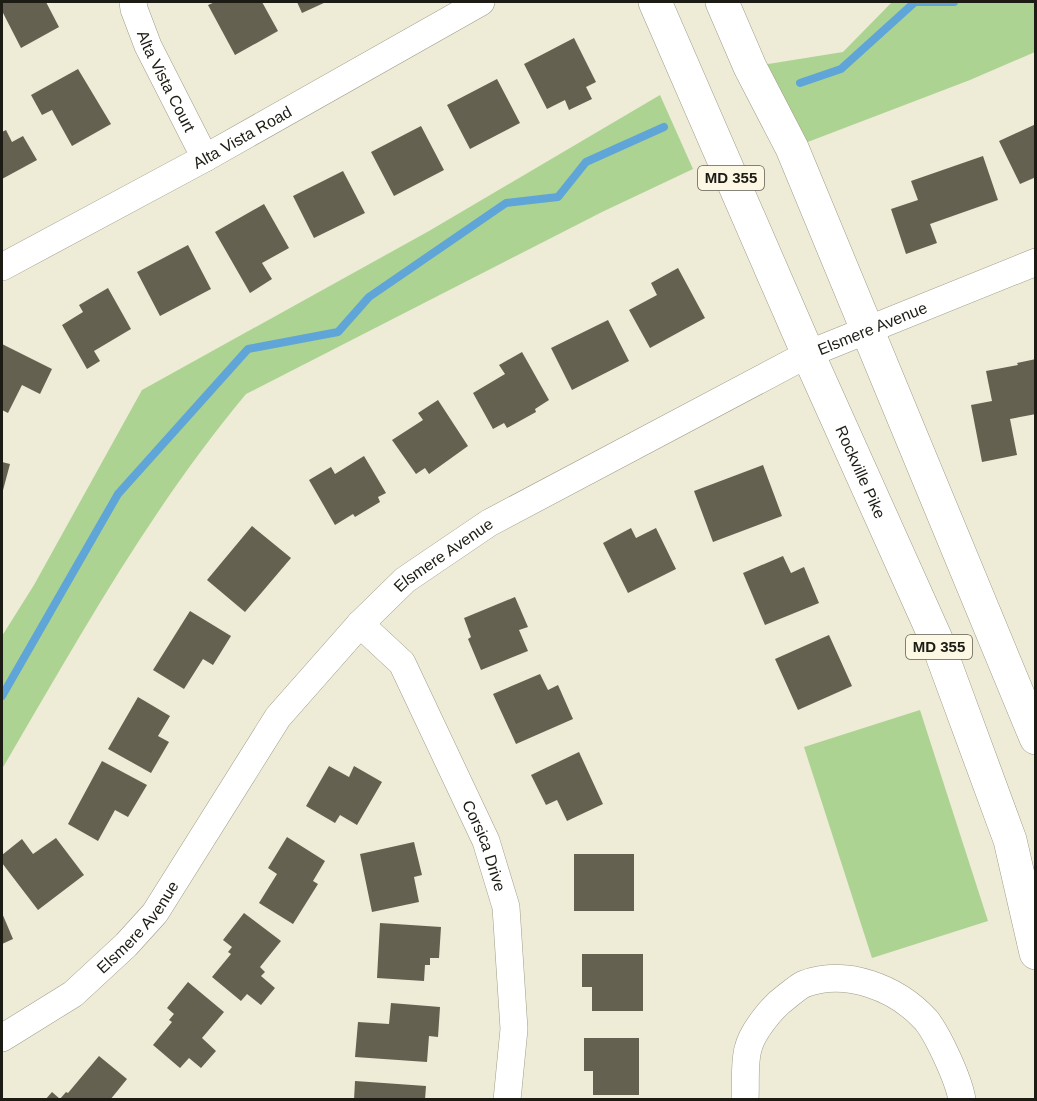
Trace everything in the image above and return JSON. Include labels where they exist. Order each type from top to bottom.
[{"type":"main road","name":"Rockville Pike","points":[[655,2],[808,354],[936,639],[1010,840],[1035,953]]},
{"type":"main road","name":"MD 355","points":[[722,2],[750,67],[792,148],[1035,738]]},
{"type":"street","name":"Alta Vista Court","points":[[133,2],[148,46],[205,158]]},
{"type":"street","name":"Alta Vista Road","points":[[2,267],[205,158],[481,2]]},
{"type":"street","name":"Elsmere Avenue","points":[[2,1038],[73,994],[126,945],[155,913],[278,717],[360,624],[405,580],[489,523],[808,354],[1035,262]]},
{"type":"street","name":"Corsica Drive","points":[[360,624],[402,663],[486,841],[506,907],[513,1029],[507,1100]]},
{"type":"street","points":[[745,1100],[748,1049],[760,1026],[778,1003],[804,984],[836,978],[862,981],[897,996],[926,1021],[947,1058],[960,1089],[962,1100]]},
{"type":"green space","points":[[892,2],[1035,2],[1035,52],[970,80],[792,148],[750,67],[843,52]]},
{"type":"green space","points":[[660,95],[693,169],[602,212],[246,394],[211,438],[146,529],[2,769],[2,636],[34,585],[142,390],[429,231]]},
{"type":"green space","points":[[920,710],[988,921],[872,958],[804,747]]},
{"type":"building","points":[[2,2],[46,2],[59,27],[21,48],[2,11]]},
{"type":"building","points":[[215,2],[262,2],[278,31],[235,55],[208,5]]},
{"type":"building","points":[[297,2],[326,2],[302,13]]},
{"type":"building","points":[[574,38],[596,82],[586,87],[592,99],[569,110],[565,100],[547,109],[524,64]]},
{"type":"building","points":[[78,69],[111,124],[72,146],[52,110],[42,115],[31,95]]},
{"type":"building","points":[[497,79],[520,123],[470,149],[447,105]]},
{"type":"building","points":[[1036,124],[1036,177],[1020,184],[999,141]]},
{"type":"building","points":[[421,126],[444,170],[394,196],[371,152]]},
{"type":"building","points":[[6,130],[12,142],[23,136],[37,160],[2,179],[2,132]]},
{"type":"building","points":[[983,156],[998,200],[930,224],[937,243],[906,254],[891,209],[918,200],[911,181]]},
{"type":"building","points":[[343,171],[365,213],[314,238],[293,196]]},
{"type":"building","points":[[264,204],[289,248],[262,263],[272,279],[250,293],[215,232]]},
{"type":"building","points":[[188,245],[211,289],[160,316],[137,272]]},
{"type":"building","points":[[678,268],[705,318],[650,348],[629,310],[657,295],[651,283]]},
{"type":"building","points":[[108,288],[131,329],[94,351],[100,361],[87,369],[62,325],[83,312],[79,305]]},
{"type":"building","points":[[608,320],[629,361],[572,390],[551,348]]},
{"type":"building","points":[[2,344],[52,369],[40,394],[22,385],[8,413],[2,410]]},
{"type":"building","points":[[522,352],[549,400],[535,409],[536,412],[507,428],[504,423],[493,429],[473,393],[505,374],[499,365]]},
{"type":"building","points":[[1036,359],[1036,414],[1010,419],[1017,455],[982,462],[971,405],[992,401],[986,371]]},
{"type":"building","points":[[438,400],[468,446],[429,474],[425,468],[416,474],[392,440],[423,420],[418,413]]},
{"type":"building","points":[[364,456],[386,493],[378,497],[380,502],[355,517],[353,514],[335,525],[309,480],[331,467],[335,474]]},
{"type":"building","points":[[2,462],[10,464],[2,494]]},
{"type":"building","points":[[763,465],[782,516],[713,542],[694,491]]},
{"type":"building","points":[[252,526],[291,558],[245,612],[207,580]]},
{"type":"building","points":[[631,528],[636,538],[656,528],[676,569],[628,593],[603,543]]},
{"type":"building","points":[[783,556],[791,573],[804,567],[819,603],[765,625],[743,573]]},
{"type":"building","points":[[515,597],[528,627],[519,630],[528,651],[481,670],[468,639],[471,637],[464,618]]},
{"type":"building","points":[[190,611],[231,636],[213,665],[203,659],[184,689],[153,670]]},
{"type":"building","points":[[829,635],[852,686],[798,710],[775,659]]},
{"type":"building","points":[[540,674],[548,690],[558,685],[573,719],[516,744],[493,694]]},
{"type":"building","points":[[138,697],[170,716],[158,736],[169,742],[151,773],[108,749]]},
{"type":"building","points":[[579,752],[603,804],[567,821],[557,800],[546,805],[531,775]]},
{"type":"building","points":[[102,761],[147,785],[128,817],[115,810],[98,841],[68,824]]},
{"type":"building","points":[[329,766],[349,777],[354,766],[382,782],[357,825],[340,815],[335,823],[306,806]]},
{"type":"building","points":[[287,837],[325,861],[313,881],[318,884],[293,924],[259,903],[277,874],[268,868]]},
{"type":"building","points":[[56,838],[84,875],[38,910],[2,863],[2,855],[22,839],[33,854]]},
{"type":"building","points":[[414,842],[422,875],[414,877],[419,902],[372,912],[360,854]]},
{"type":"building","points":[[574,854],[634,854],[634,911],[574,911]]},
{"type":"building","points":[[2,913],[13,939],[2,944]]},
{"type":"building","points":[[244,913],[281,941],[260,967],[265,972],[261,976],[275,988],[261,1005],[247,994],[241,1001],[212,977],[231,954],[228,952],[232,947],[223,940]]},
{"type":"building","points":[[380,923],[441,927],[439,958],[430,958],[430,965],[425,965],[424,981],[377,978]]},
{"type":"building","points":[[582,954],[643,954],[643,1011],[592,1011],[592,987],[582,987]]},
{"type":"building","points":[[188,982],[224,1012],[202,1038],[216,1051],[201,1068],[189,1058],[180,1068],[153,1045],[172,1022],[169,1020],[174,1014],[167,1008]]},
{"type":"building","points":[[391,1003],[440,1007],[438,1037],[429,1036],[427,1062],[355,1057],[358,1022],[389,1024]]},
{"type":"building","points":[[584,1038],[639,1038],[639,1095],[593,1095],[593,1071],[584,1071]]},
{"type":"building","points":[[99,1056],[127,1079],[110,1100],[45,1100],[52,1092],[60,1099],[66,1092],[68,1093]]},
{"type":"building","points":[[355,1081],[426,1086],[425,1100],[354,1100]]},
{"type":"waterway","points":[[800,83],[841,69],[915,2],[954,2]]},
{"type":"waterway","points":[[2,696],[118,494],[248,349],[338,332],[369,297],[506,203],[558,197],[586,162],[664,127]]}]
